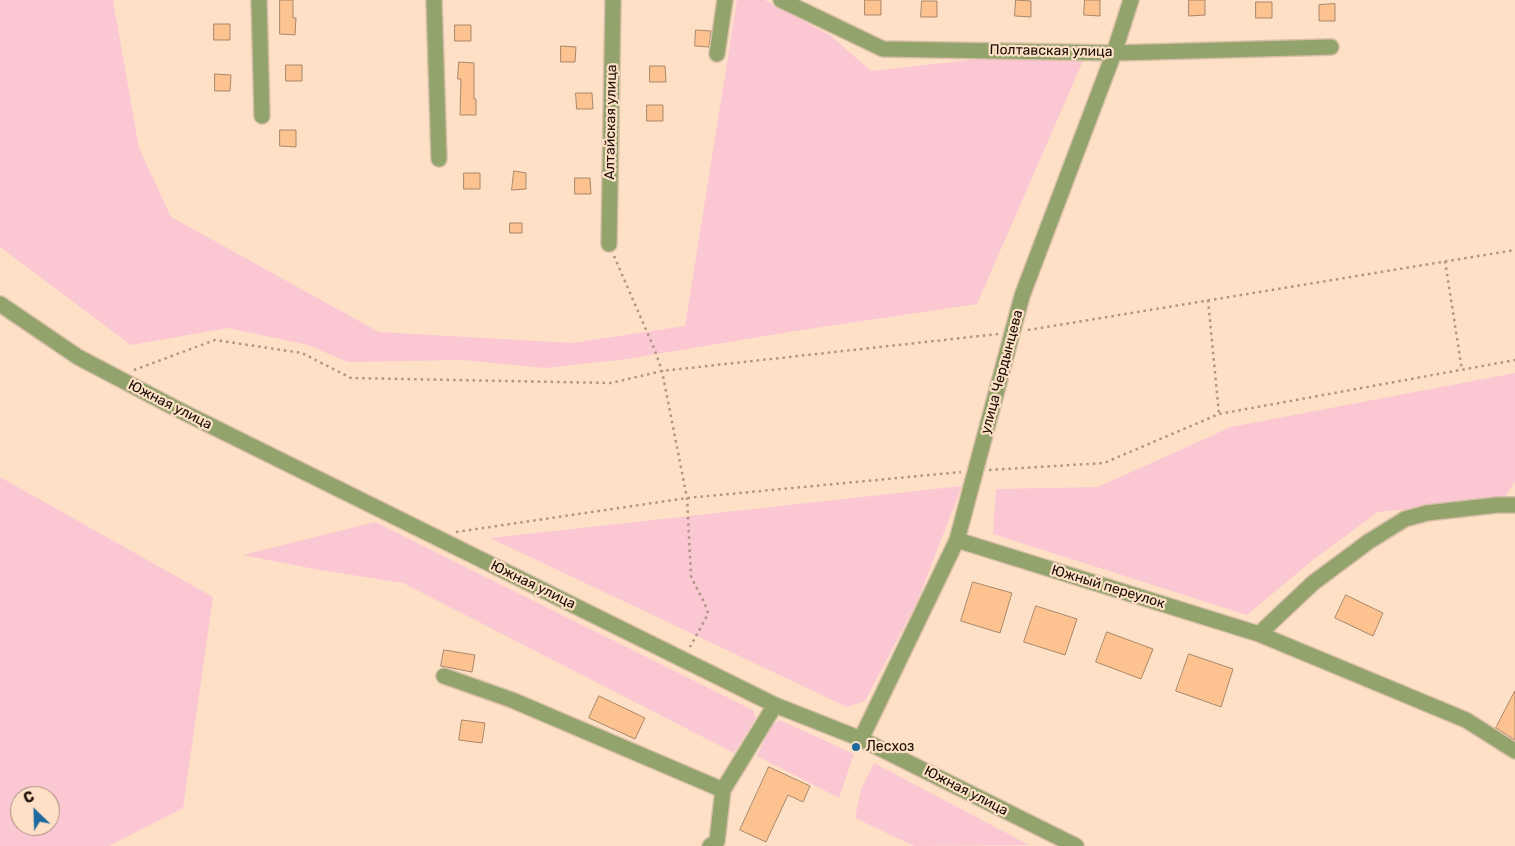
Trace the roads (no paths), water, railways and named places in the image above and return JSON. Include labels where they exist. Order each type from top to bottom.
[{"type":"street","points":[[259,0],[262,116]]},
{"type":"street","points":[[434,0],[439,160]]},
{"type":"street","name":"Алтайская улица","points":[[609,244],[614,0]]},
{"type":"street","points":[[717,54],[725,0]]},
{"type":"street","name":"Полтавская улица","points":[[781,0],[883,49],[1114,53],[1331,47]]},
{"type":"street","name":"улица Чердынцева","points":[[861,738],[958,540],[1022,296],[1114,53],[1131,0]]},
{"type":"street","name":"Южная улица","points":[[0,304],[78,357],[116,377],[775,705],[861,738],[1076,846]]},
{"type":"street","points":[[1259,634],[1313,583],[1368,542],[1405,519],[1427,513],[1497,505],[1515,505]]},
{"type":"street","name":"Южный переулок","points":[[958,540],[1259,634],[1466,720],[1515,751]]},
{"type":"street","points":[[444,676],[512,700],[723,790]]},
{"type":"street","points":[[718,844],[723,790],[775,705]]},
{"type":"place","name":"Лесхоз","points":[[856,747]]}]
